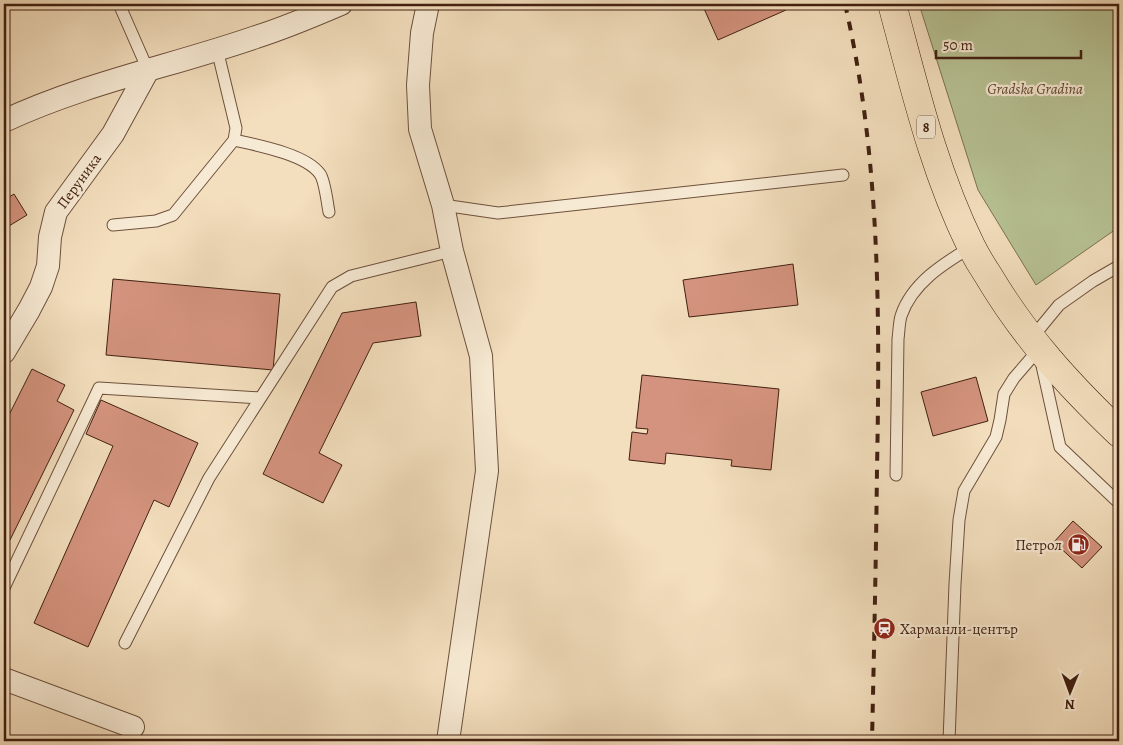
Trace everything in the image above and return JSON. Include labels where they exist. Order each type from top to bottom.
[{"type":"main road","name":"8","points":[[892,4],[929,139],[971,247],[1003,300],[1035,344],[1081,396],[1119,432]]},
{"type":"street","points":[[4,121],[39,104],[255,38],[341,4]]},
{"type":"street","points":[[428,4],[422,33],[418,85],[420,129],[443,206],[452,251],[482,356],[487,471],[448,741]]},
{"type":"street","name":"Перуника","points":[[4,352],[41,287],[48,266],[50,237],[56,212],[113,134],[148,70]]},
{"type":"street","points":[[4,679],[133,727]]},
{"type":"lane","points":[[120,4],[148,70]]},
{"type":"lane","points":[[113,226],[156,221],[173,215],[234,140],[236,128],[216,49]]},
{"type":"lane","points":[[234,140],[281,151],[310,164],[320,175],[329,212]]},
{"type":"lane","points":[[443,206],[498,214],[843,175]]},
{"type":"lane","points":[[896,475],[898,339],[901,317],[909,298],[924,280],[945,263],[971,247]]},
{"type":"lane","points":[[125,643],[209,478],[332,287],[351,276],[452,251]]},
{"type":"lane","points":[[949,741],[955,584],[964,491],[996,437],[1004,394],[1059,305],[1119,266]]},
{"type":"lane","points":[[1035,344],[1060,447],[1119,503]]},
{"type":"lane","points":[[4,588],[99,388],[260,398]]},
{"type":"green space","name":"Gradska Gradina","points":[[919,4],[1119,4],[1119,227],[1036,285],[978,190]]},
{"type":"building","points":[[702,4],[784,4],[786,10],[718,40]]},
{"type":"building","points":[[14,194],[27,215],[4,229],[4,200]]},
{"type":"building","points":[[793,264],[798,305],[689,317],[683,280]]},
{"type":"building","points":[[113,279],[280,294],[273,370],[106,355]]},
{"type":"building","points":[[416,302],[421,336],[373,343],[319,453],[342,465],[323,503],[263,474],[342,313]]},
{"type":"building","points":[[32,369],[65,385],[57,401],[74,410],[10,540],[4,537],[4,425]]},
{"type":"building","points":[[642,375],[779,389],[771,470],[731,466],[732,460],[666,453],[665,464],[629,460],[632,432],[647,434],[648,429],[636,428]]},
{"type":"building","points":[[976,377],[988,421],[933,436],[921,392]]},
{"type":"building","points":[[101,400],[198,443],[169,507],[154,500],[88,647],[34,623],[113,446],[86,434]]},
{"type":"building","points":[[1073,521],[1102,547],[1082,568],[1054,542]]},
{"type":"railway","points":[[845,4],[857,61],[865,119],[875,235],[878,410],[872,741]]},
{"type":"place","name":"Петрол","points":[[1078,545]]},
{"type":"place","name":"Харманли-център","points":[[884,629]]}]
